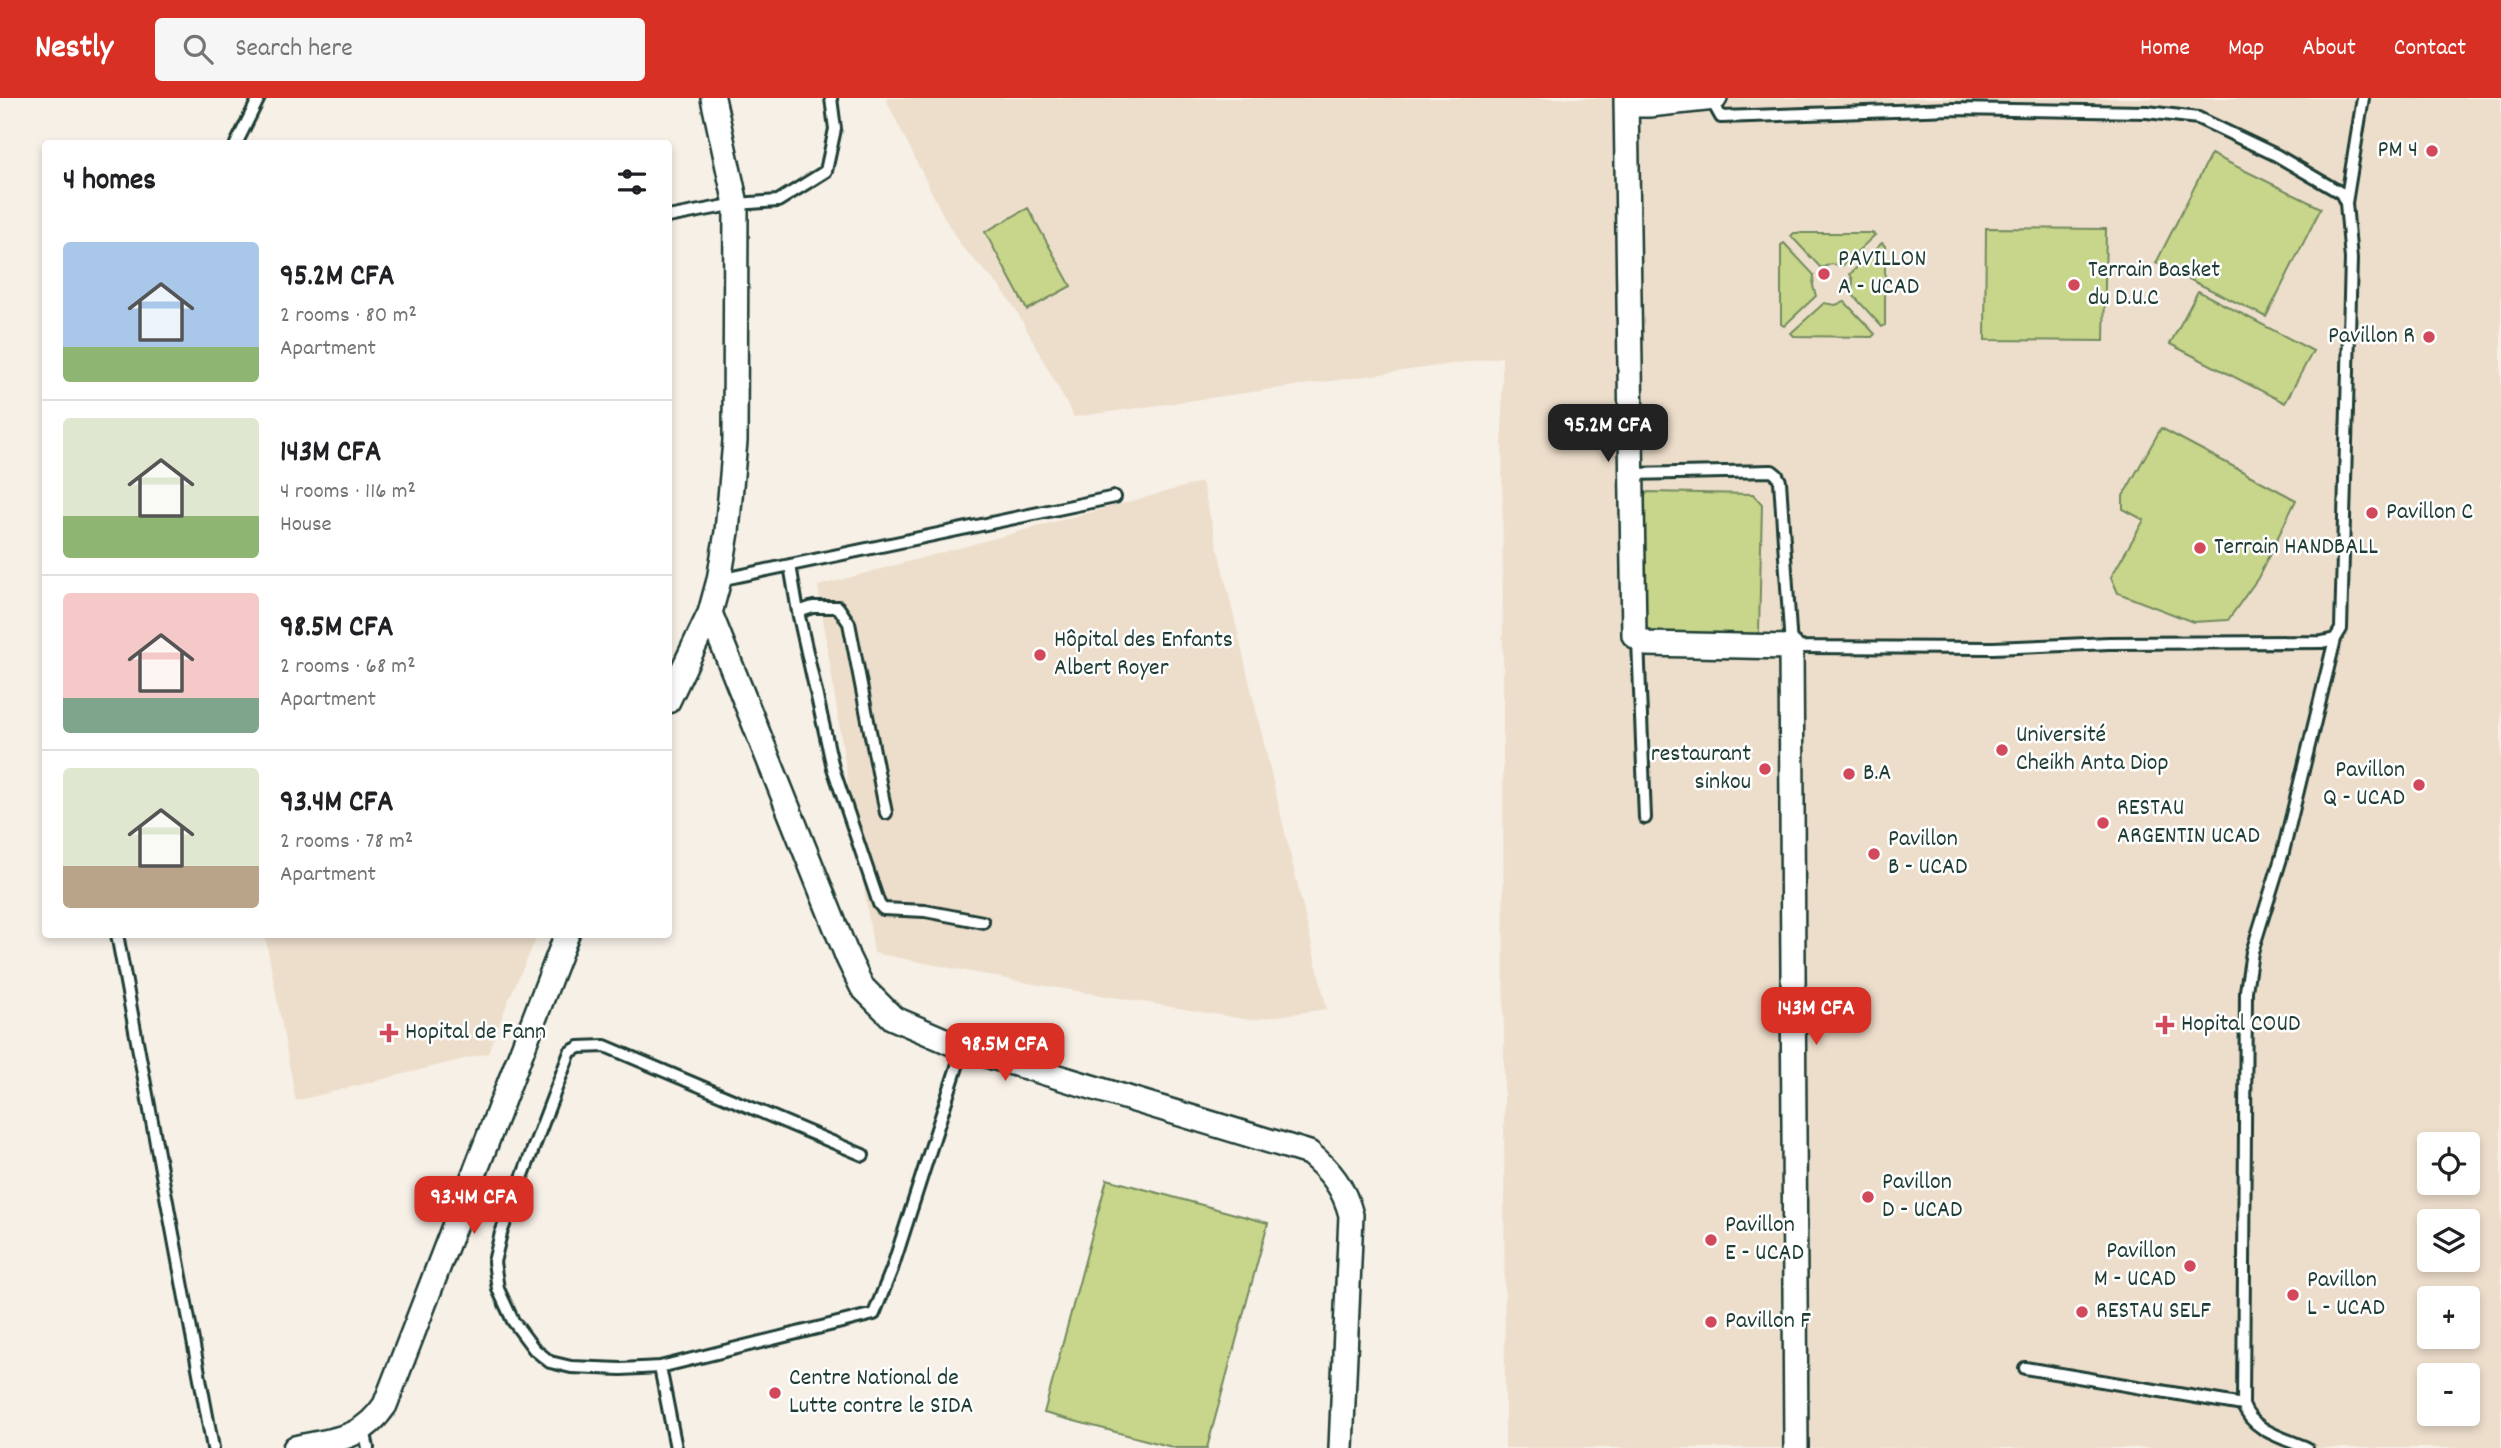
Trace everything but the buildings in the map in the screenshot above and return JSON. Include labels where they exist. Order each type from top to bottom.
[{"type":"street","points":[[672,693],[710,613],[719,580],[727,532],[735,441],[736,204],[713,98]]},
{"type":"street","points":[[1713,99],[1649,105],[1626,101],[1634,635],[1646,644],[1791,647],[1796,1448]]},
{"type":"street","points":[[710,613],[848,958],[862,987],[893,1018],[963,1048],[1309,1153],[1329,1169],[1346,1195],[1351,1215],[1341,1448]]},
{"type":"street","points":[[295,1448],[347,1436],[366,1439],[385,1405],[565,938]]},
{"type":"lane","points":[[238,140],[259,98]]},
{"type":"lane","points":[[672,216],[736,204],[778,201],[826,172],[835,129],[831,98]]},
{"type":"lane","points":[[2307,1448],[2258,1426],[2247,1417],[2243,1405],[2246,991],[2252,952],[2283,852],[2335,639],[2341,629],[2351,260],[2346,202],[2363,98]]},
{"type":"lane","points":[[1713,99],[1721,117],[1953,109],[2147,111],[2198,118],[2276,155],[2334,187],[2346,202]]},
{"type":"lane","points":[[1630,474],[1772,471],[1777,475],[1780,481],[1791,647],[1993,648],[2109,643],[2322,642],[2335,639]]},
{"type":"lane","points":[[719,580],[1115,497]]},
{"type":"lane","points":[[790,565],[833,768],[879,904],[883,909],[925,911],[983,922]]},
{"type":"lane","points":[[798,612],[813,607],[838,607],[849,623],[887,813]]},
{"type":"lane","points":[[1638,640],[1645,818]]},
{"type":"lane","points":[[118,938],[213,1448]]},
{"type":"lane","points":[[863,1155],[604,1046],[579,1046],[570,1052],[501,1233],[494,1262],[498,1289],[513,1321],[534,1349],[550,1362],[583,1367],[660,1367],[874,1314],[892,1269],[963,1048]]},
{"type":"lane","points":[[660,1367],[676,1448]]},
{"type":"lane","points":[[2025,1368],[2243,1405]]},
{"type":"shaded area","name":"Université Cheikh Anta Diop","points":[[885,98],[2501,98],[2501,1448],[1505,1448],[1502,357],[1074,417],[1016,310],[1001,288],[961,246]]},
{"type":"shaded area","points":[[1202,482],[1327,1009],[1250,1020],[1022,982],[874,953],[818,586]]},
{"type":"shaded area","name":"Hopital de Fann","points":[[266,938],[537,938],[488,1053],[296,1101]]},
{"type":"green space","points":[[2211,154],[2321,208],[2266,317],[2156,263]]},
{"type":"green space","points":[[1028,208],[1071,286],[1027,310],[985,232]]},
{"type":"green space","points":[[1986,228],[2106,229],[2104,341],[1985,340]]},
{"type":"green space","points":[[1794,233],[1875,235],[1842,266],[1831,264],[1821,268],[1791,236]]},
{"type":"green space","points":[[1784,243],[1814,275],[1816,296],[1784,326],[1781,324],[1781,245]]},
{"type":"green space","points":[[1882,243],[1885,246],[1885,325],[1882,327],[1852,294],[1853,280],[1850,274]]},
{"type":"green space","points":[[2198,291],[2313,351],[2285,403],[2170,344]]},
{"type":"green space","points":[[1845,302],[1875,334],[1872,337],[1794,336],[1791,333],[1824,303],[1835,305]]},
{"type":"green space","name":"Terrain HANDBALL","points":[[2161,428],[2296,500],[2258,578],[2228,620],[2193,622],[2118,593],[2111,577],[2144,520],[2123,509],[2123,496]]},
{"type":"green space","points":[[1648,492],[1753,494],[1762,504],[1759,632],[1751,637],[1649,637],[1641,629],[1639,501]]},
{"type":"green space","points":[[1107,1179],[1268,1223],[1207,1448],[1176,1448],[1044,1413]]},
{"type":"place","name":"PM 4","points":[[2432,151]]},
{"type":"place","name":"PAVILLON A - UCAD","points":[[1824,274]]},
{"type":"place","name":"Terrain Basket du D.U.C","points":[[2074,285]]},
{"type":"place","name":"Pavillon R","points":[[2429,337]]},
{"type":"place","name":"Pavillon C","points":[[2372,513]]},
{"type":"place","name":"Terrain HANDBALL","points":[[2200,548]]},
{"type":"place","name":"Hôpital des Enfants Albert Royer","points":[[1040,655]]},
{"type":"place","name":"Université Cheikh Anta Diop","points":[[2002,750]]},
{"type":"place","name":"restaurant sinkou","points":[[1765,769]]},
{"type":"place","name":"B.A","points":[[1849,774]]},
{"type":"place","name":"Pavillon Q - UCAD","points":[[2419,785]]},
{"type":"place","name":"RESTAU ARGENTIN UCAD","points":[[2103,823]]},
{"type":"place","name":"Pavillon B - UCAD","points":[[1874,854]]},
{"type":"place","name":"Hopital COUD","points":[[2165,1025]]},
{"type":"place","name":"Hopital de Fann","points":[[389,1033]]},
{"type":"place","name":"Pavillon D - UCAD","points":[[1868,1197]]},
{"type":"place","name":"Pavillon E - UCAD","points":[[1711,1240]]},
{"type":"place","name":"Pavillon M - UCAD","points":[[2190,1266]]},
{"type":"place","name":"Pavillon L - UCAD","points":[[2293,1295]]},
{"type":"place","name":"RESTAU SELF","points":[[2082,1312]]},
{"type":"place","name":"Pavillon F","points":[[1711,1322]]},
{"type":"place","name":"Centre National de Lutte contre le SIDA","points":[[775,1393]]}]
